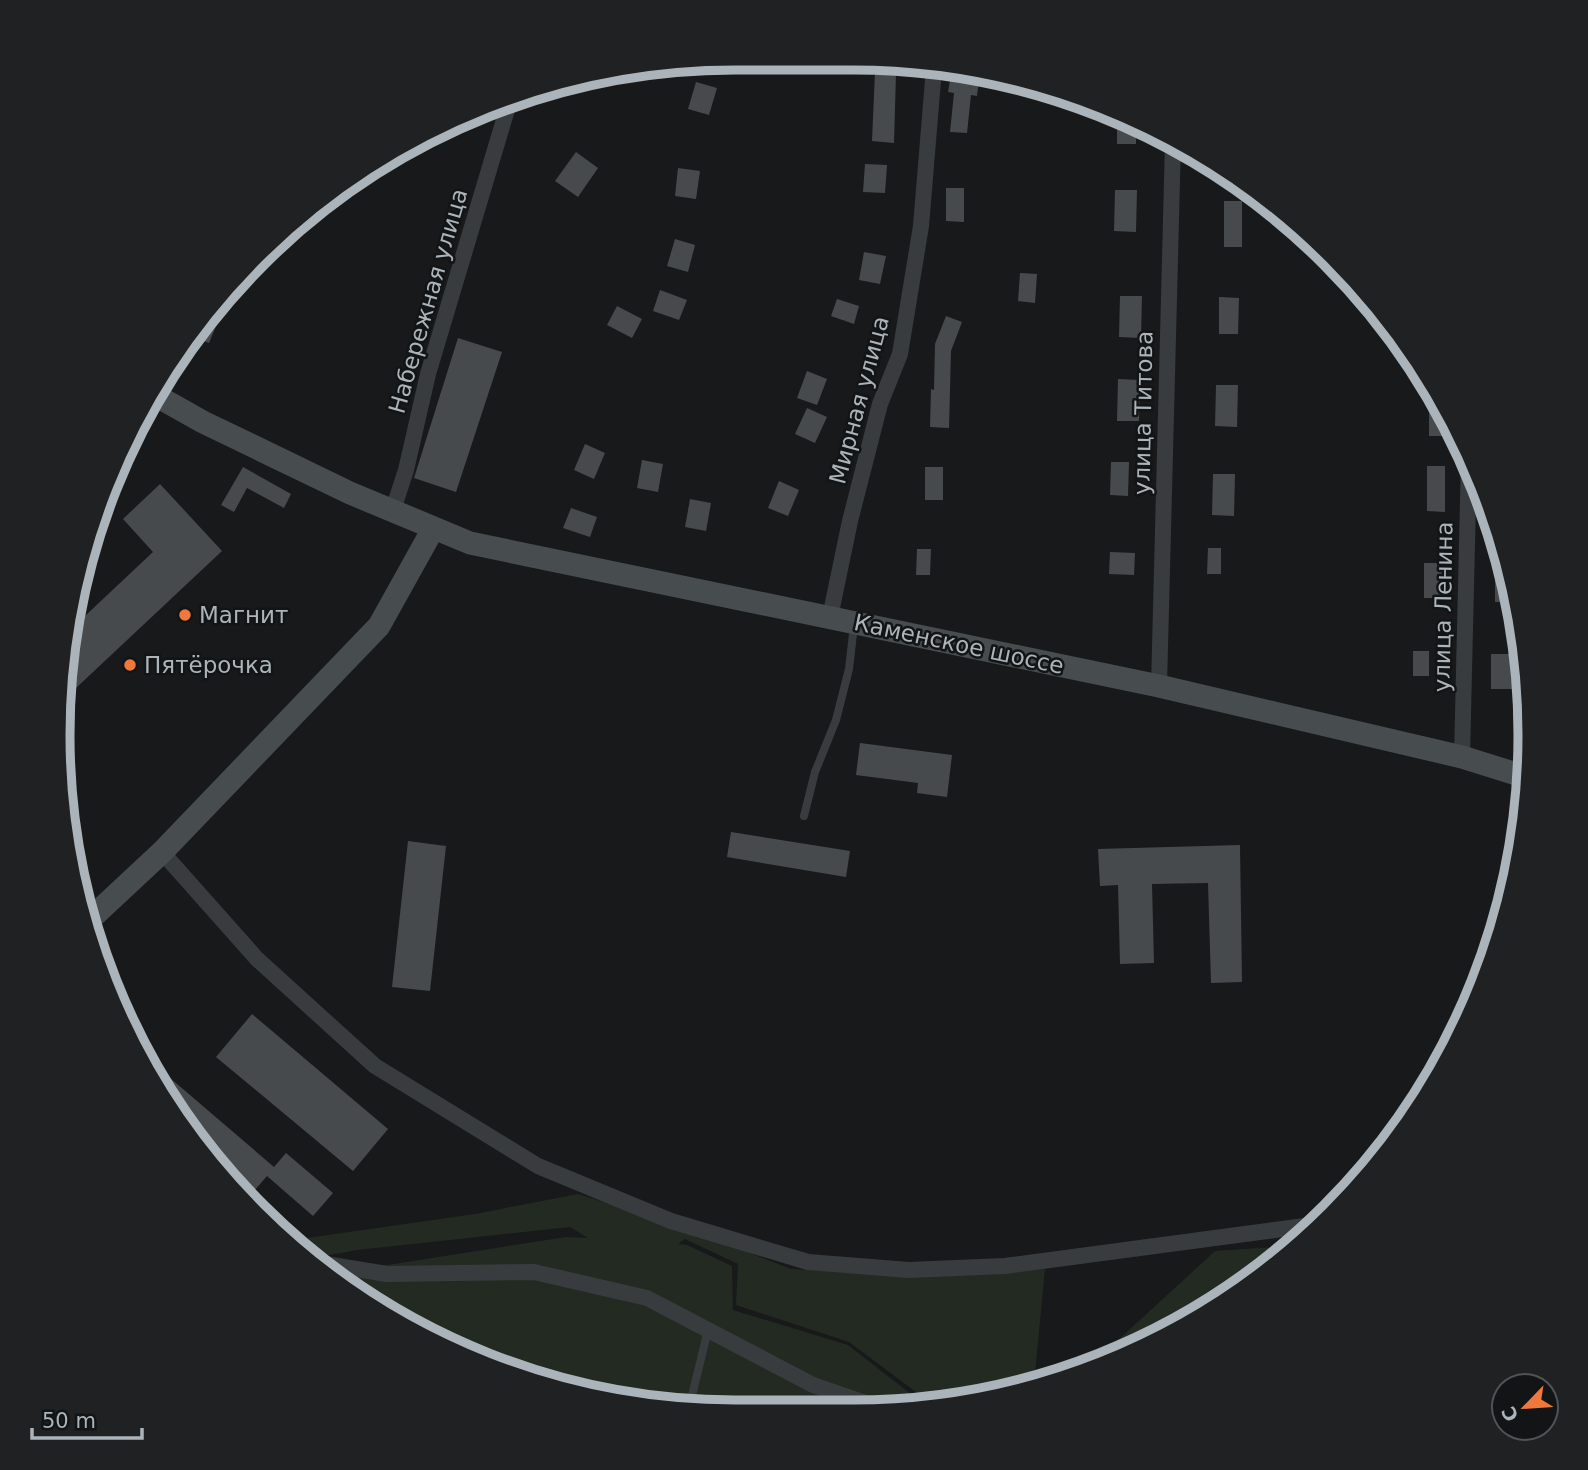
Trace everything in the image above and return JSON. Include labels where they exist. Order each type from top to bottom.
[{"type":"street","name":"Мирная улица","points":[[830,617],[850,521],[880,404],[900,354],[921,226],[933,75]]},
{"type":"street","name":"Набережная улица","points":[[393,513],[406,470],[428,374],[507,111]]},
{"type":"street","name":"улица Титова","points":[[1159,686],[1173,152]]},
{"type":"street","name":"Каменское шоссе","points":[[161,399],[203,422],[393,513],[470,543],[1159,686],[1462,757],[1517,773]]},
{"type":"street","name":"улица Ленина","points":[[1462,757],[1468,484]]},
{"type":"street","points":[[95,915],[162,852],[379,626],[433,529]]},
{"type":"street","points":[[162,852],[257,958],[375,1066],[538,1166],[670,1221],[807,1262],[909,1270],[1005,1266],[1300,1227]]},
{"type":"street","points":[[336,1267],[387,1274],[534,1272],[647,1298],[813,1385],[857,1400]]},
{"type":"lane","points":[[804,816],[816,772],[836,720],[849,669],[855,622]]},
{"type":"lane","points":[[691,1399],[708,1330]]},
{"type":"shaded area","points":[[578,1194],[677,1225],[791,1269],[925,1276],[1045,1269],[1035,1374],[983,1387],[920,1395],[849,1342],[736,1305],[738,1264],[685,1239],[678,1244],[687,1245],[732,1266],[733,1310],[848,1345],[915,1397],[853,1400],[692,1399],[605,1387],[521,1365],[481,1349],[402,1311],[343,1272],[566,1237],[588,1238],[570,1227],[357,1250],[322,1256],[301,1239],[475,1214]]},
{"type":"shaded area","points":[[1277,1247],[1258,1263],[1186,1311],[1110,1348],[1215,1251]]},
{"type":"building","points":[[875,72],[896,73],[894,143],[872,141]]},
{"type":"building","points":[[951,78],[979,82],[977,96],[971,95],[967,133],[950,132],[954,93],[948,92]]},
{"type":"building","points":[[696,82],[717,88],[709,115],[688,109]]},
{"type":"building","points":[[1117,126],[1136,134],[1136,144],[1117,144]]},
{"type":"building","points":[[576,152],[598,168],[578,197],[555,181]]},
{"type":"building","points":[[865,164],[887,165],[885,193],[863,192]]},
{"type":"building","points":[[678,168],[700,171],[696,199],[675,196]]},
{"type":"building","points":[[946,188],[964,188],[964,222],[946,221]]},
{"type":"building","points":[[1115,190],[1137,190],[1136,232],[1114,231]]},
{"type":"building","points":[[1224,201],[1242,201],[1242,247],[1224,247]]},
{"type":"building","points":[[675,239],[695,245],[688,272],[667,266]]},
{"type":"building","points":[[864,252],[886,256],[880,284],[859,280]]},
{"type":"building","points":[[1020,273],[1037,274],[1035,303],[1018,301]]},
{"type":"building","points":[[660,290],[687,300],[679,320],[653,311]]},
{"type":"building","points":[[1120,296],[1142,296],[1141,338],[1119,337]]},
{"type":"building","points":[[1219,297],[1239,298],[1238,334],[1219,334]]},
{"type":"building","points":[[837,299],[859,306],[854,324],[831,316]]},
{"type":"building","points":[[617,306],[642,319],[632,338],[607,325]]},
{"type":"building","points":[[946,316],[962,322],[951,351],[949,428],[930,427],[935,344]]},
{"type":"building","points":[[219,319],[209,343],[200,340]]},
{"type":"building","points":[[458,338],[502,352],[456,492],[414,478]]},
{"type":"building","points":[[807,371],[827,379],[817,405],[797,398]]},
{"type":"building","points":[[1118,379],[1140,380],[1139,421],[1117,421]]},
{"type":"building","points":[[1216,385],[1238,385],[1237,427],[1215,426]]},
{"type":"building","points":[[1429,403],[1446,436],[1429,436]]},
{"type":"building","points":[[807,408],[827,417],[815,443],[795,434]]},
{"type":"building","points":[[585,444],[605,453],[594,479],[574,470]]},
{"type":"building","points":[[642,460],[663,464],[658,492],[637,488]]},
{"type":"building","points":[[1111,462],[1129,462],[1128,496],[1110,495]]},
{"type":"building","points":[[1427,466],[1445,466],[1445,512],[1427,511]]},
{"type":"building","points":[[243,467],[291,494],[284,508],[247,488],[234,512],[221,505]]},
{"type":"building","points":[[925,467],[943,467],[943,500],[925,500]]},
{"type":"building","points":[[1213,474],[1235,474],[1234,516],[1212,515]]},
{"type":"building","points":[[779,481],[799,490],[788,516],[768,508]]},
{"type":"building","points":[[160,484],[222,551],[71,693],[81,620],[153,552],[123,519]]},
{"type":"building","points":[[690,499],[711,503],[706,531],[685,527]]},
{"type":"building","points":[[571,508],[597,517],[590,537],[563,528]]},
{"type":"building","points":[[1208,548],[1221,548],[1221,574],[1207,574]]},
{"type":"building","points":[[917,549],[931,549],[930,575],[916,575]]},
{"type":"building","points":[[1110,552],[1135,553],[1134,575],[1109,574]]},
{"type":"building","points":[[1424,563],[1447,563],[1447,598],[1424,598]]},
{"type":"building","points":[[1495,568],[1496,568],[1504,602],[1495,602]]},
{"type":"building","points":[[1413,651],[1429,651],[1429,676],[1413,676]]},
{"type":"building","points":[[1491,654],[1513,654],[1515,689],[1491,689]]},
{"type":"building","points":[[860,743],[952,755],[947,797],[917,793],[918,783],[856,775]]},
{"type":"building","points":[[731,832],[850,851],[846,877],[727,857]]},
{"type":"building","points":[[408,841],[446,846],[430,991],[392,987]]},
{"type":"building","points":[[1240,845],[1242,982],[1211,983],[1208,883],[1152,884],[1154,963],[1120,964],[1118,885],[1100,886],[1098,849]]},
{"type":"building","points":[[252,1014],[388,1129],[353,1171],[216,1057]]},
{"type":"building","points":[[160,1069],[274,1167],[286,1153],[333,1193],[313,1216],[267,1176],[253,1192],[207,1140]]},
{"type":"place","name":"Магнит","points":[[185,615]]},
{"type":"place","name":"Пятёрочка","points":[[130,665]]}]
